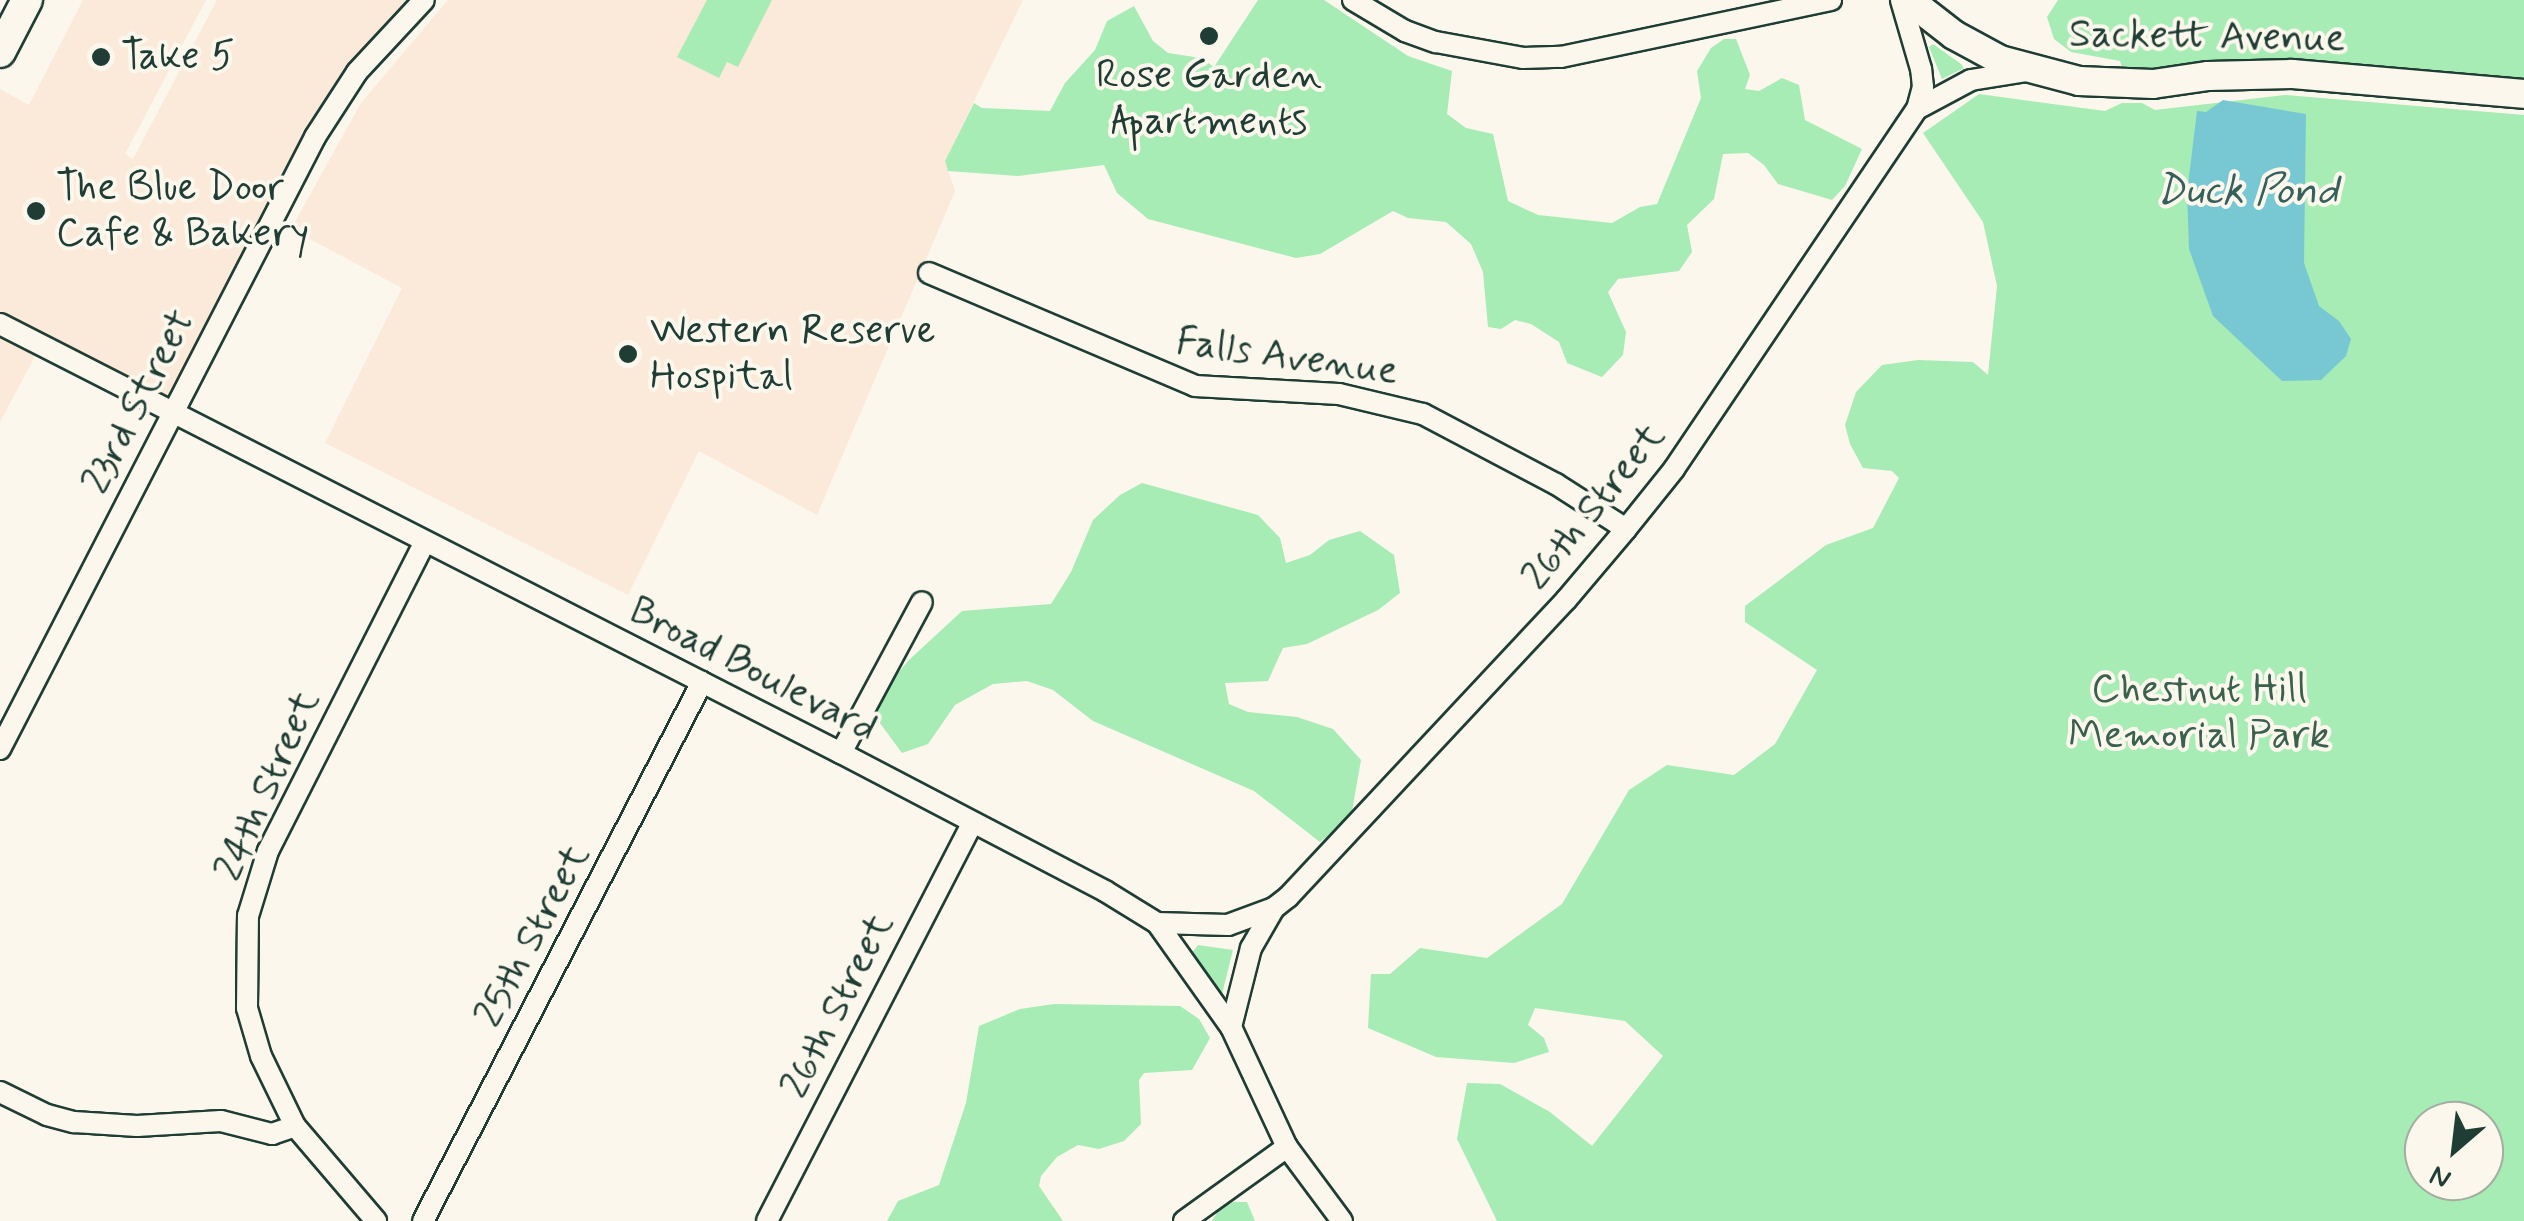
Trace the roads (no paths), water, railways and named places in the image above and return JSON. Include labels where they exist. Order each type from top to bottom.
[{"type":"main road","points":[[0,52],[27,0]]},
{"type":"street","name":"23rd Street","points":[[0,749],[315,137],[357,72],[424,0]]},
{"type":"street","points":[[1353,0],[1405,31],[1436,42],[1522,58],[1561,57],[1831,0]]},
{"type":"street","points":[[1901,0],[1921,69],[1923,87],[1917,109]]},
{"type":"street","name":"Sackett Avenue","points":[[1909,0],[1970,46],[2028,70],[2116,84],[2292,74],[2524,94]]},
{"type":"street","name":"26th Street","points":[[1231,1027],[1251,948],[1274,908],[1432,744],[1626,529],[1674,469],[1917,109],[1971,80],[2028,70]]},
{"type":"street","name":"Falls Avenue","points":[[929,273],[1195,386],[1339,394],[1423,414],[1556,484],[1626,529]]},
{"type":"street","name":"Broad Boulevard","points":[[0,324],[841,753],[1157,923],[1231,1027],[1287,1147],[1342,1221]]},
{"type":"street","name":"24th Street","points":[[376,1221],[295,1126],[260,1056],[247,1008],[248,916],[268,851],[425,542]]},
{"type":"street","points":[[841,753],[922,602]]},
{"type":"street","name":"25th Street","points":[[423,1221],[702,682]]},
{"type":"street","name":"26th Street","points":[[767,1221],[972,823]]},
{"type":"street","name":"26th Street","points":[[1157,923],[1228,925],[1274,908]]},
{"type":"street","points":[[0,1092],[47,1115],[74,1122],[138,1126],[221,1121],[272,1134],[295,1126]]},
{"type":"street","points":[[1184,1221],[1287,1147]]},
{"type":"water","name":"Duck Pond","points":[[2223,100],[2306,114],[2304,263],[2319,306],[2339,321],[2351,339],[2346,356],[2321,380],[2282,381],[2213,316],[2189,249],[2187,193],[2197,111],[2206,112]]},
{"type":"place","name":"Rose Garden Apartments","points":[[1209,36]]},
{"type":"place","name":"Take 5","points":[[101,57]]},
{"type":"place","name":"The Blue Door Cafe & Bakery","points":[[36,211]]},
{"type":"place","name":"Western Reserve Hospital","points":[[628,354]]},
{"type":"park label","name":"Chestnut Hill Memorial Park","points":[[2199,713]]}]
